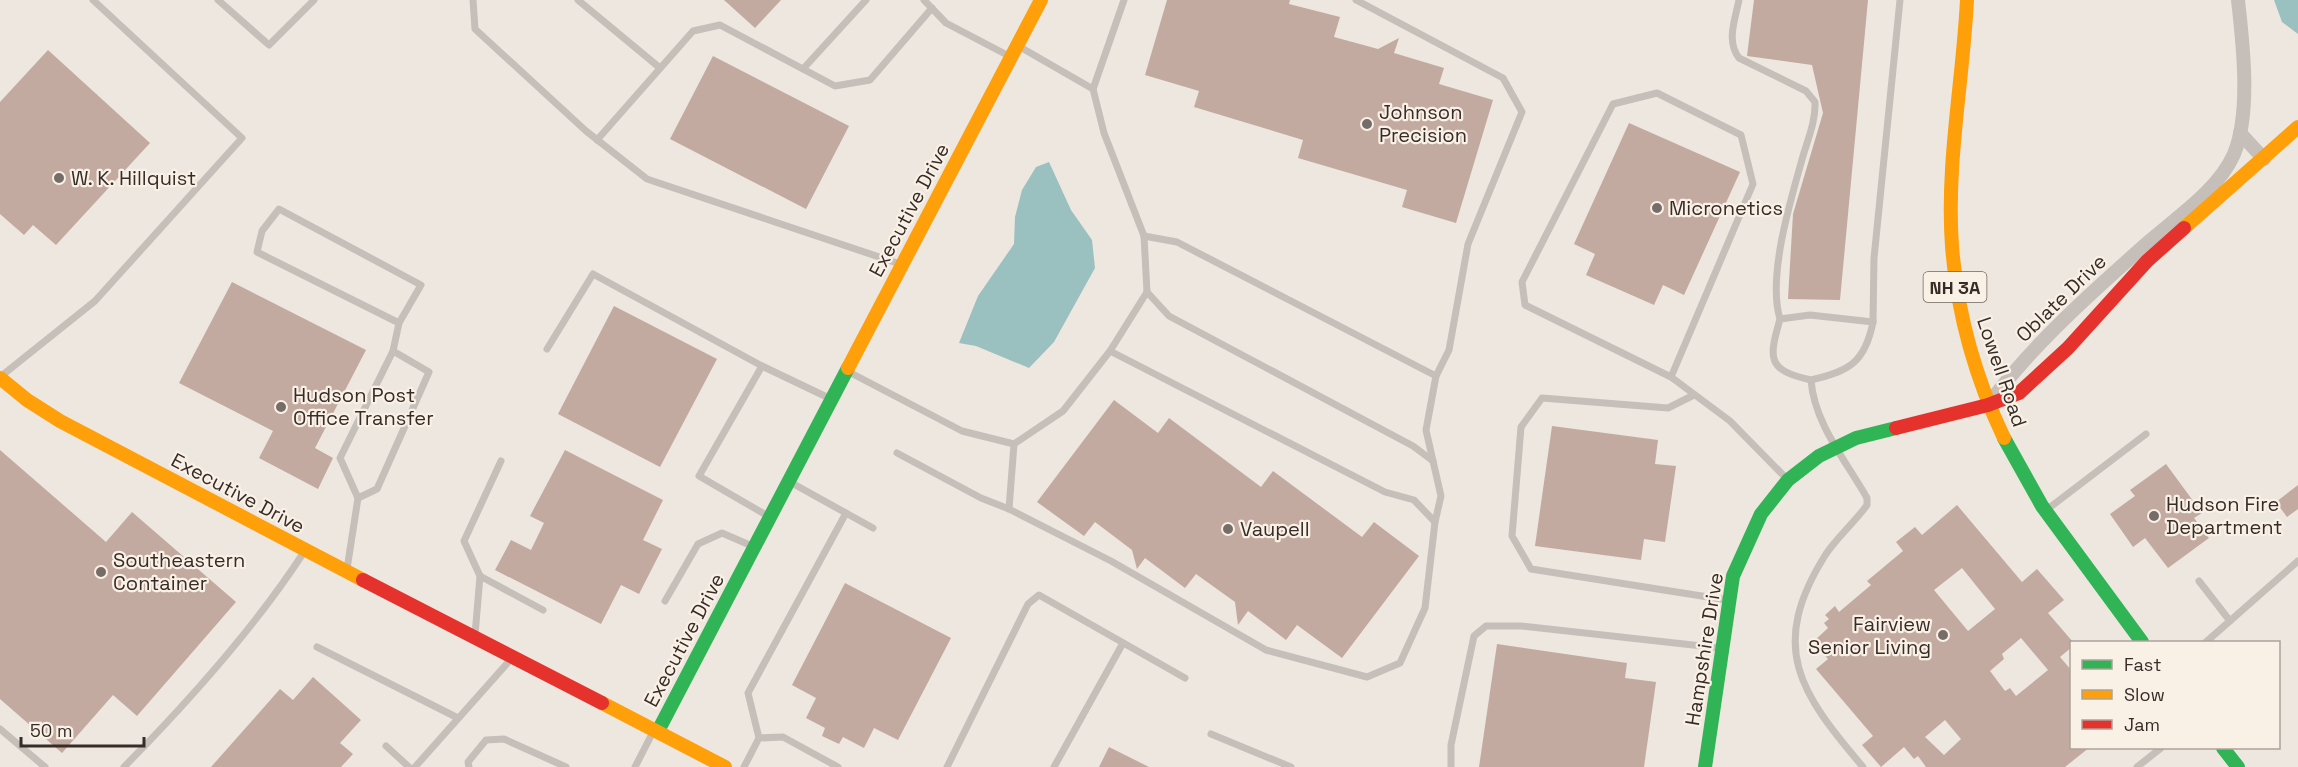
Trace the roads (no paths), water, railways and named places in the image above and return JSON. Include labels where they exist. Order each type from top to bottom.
[{"type":"street","name":"Executive Drive","points":[[0,378],[27,400],[60,420],[305,550],[656,730],[770,518],[1041,0]]},
{"type":"street","name":"Lowell Road","points":[[1966,0],[1952,203],[1952,242],[1955,290],[1972,355],[1988,405],[2011,455],[2044,512],[2141,641]]},
{"type":"street","name":"Oblate Drive","points":[[1988,405],[2009,376],[2132,257],[2208,189],[2233,155],[2240,133],[2244,53],[2238,0]]},
{"type":"street","name":"Oblate Drive","points":[[1988,405],[2019,393],[2038,377],[2147,261],[2298,127]]},
{"type":"street","points":[[2240,133],[2264,159]]},
{"type":"street","name":"Hampshire Drive","points":[[1705,767],[1734,576],[1748,538],[1761,514],[1788,480],[1819,456],[1837,446],[1884,430],[1988,405]]},
{"type":"street","points":[[656,730],[725,767]]},
{"type":"street","points":[[2224,749],[2238,767]]},
{"type":"lane","points":[[0,378],[95,301],[242,138],[93,0]]},
{"type":"lane","points":[[218,0],[269,45],[314,0]]},
{"type":"lane","points":[[472,0],[475,29],[597,140],[647,179],[902,265]]},
{"type":"lane","points":[[578,0],[660,68]]},
{"type":"lane","points":[[802,69],[866,0]]},
{"type":"lane","points":[[924,0],[946,23],[1014,51],[1093,89]]},
{"type":"lane","points":[[847,371],[962,431],[1014,444],[1063,411],[1110,351],[1147,292],[1144,236],[1104,133],[1093,89],[1124,0]]},
{"type":"lane","points":[[897,453],[981,498],[1009,509],[1111,561],[1266,650],[1367,677],[1401,663],[1425,608],[1435,522],[1441,496],[1426,430],[1436,376],[1449,350],[1468,244],[1522,112],[1503,78],[1356,0]]},
{"type":"lane","points":[[1739,0],[1731,40],[1739,58],[1806,91],[1815,102],[1814,117],[1787,219],[1776,280],[1776,299],[1780,319],[1771,354],[1775,363],[1798,377],[1811,380],[1832,375],[1862,357],[1869,343],[1873,322],[1874,258],[1900,0]]},
{"type":"lane","points":[[597,140],[693,31],[720,26],[835,86],[870,80],[932,8]]},
{"type":"lane","points":[[1671,377],[1753,184],[1741,135],[1657,93],[1613,104],[1522,282],[1525,305],[1671,377],[1730,421],[1788,480]]},
{"type":"lane","points":[[347,571],[358,498],[340,458],[393,351],[399,322],[421,285],[279,209],[262,231],[257,252],[399,322]]},
{"type":"lane","points":[[1144,236],[1177,242],[1436,376]]},
{"type":"lane","points":[[547,349],[593,274],[762,366],[832,399]]},
{"type":"lane","points":[[1147,292],[1168,316],[1413,446],[1433,461]]},
{"type":"lane","points":[[1780,319],[1810,315],[1873,322]]},
{"type":"lane","points":[[358,498],[377,489],[429,372],[393,351]]},
{"type":"lane","points":[[1110,351],[1385,492],[1414,500],[1435,522]]},
{"type":"lane","points":[[762,366],[699,476],[770,518]]},
{"type":"lane","points":[[1811,380],[1813,400],[1818,416],[1867,498],[1867,505],[1826,554],[1811,583],[1797,622],[1796,663],[1807,691],[1863,767]]},
{"type":"lane","points":[[1694,395],[1668,408],[1542,398],[1521,427],[1512,536],[1531,569],[1729,600]]},
{"type":"lane","points":[[2044,512],[2146,434]]},
{"type":"lane","points":[[1009,509],[1014,444]]},
{"type":"lane","points":[[475,637],[480,576],[464,541],[501,461]]},
{"type":"lane","points":[[788,481],[873,528]]},
{"type":"lane","points":[[744,767],[759,738],[748,693],[846,513]]},
{"type":"lane","points":[[665,602],[698,544],[722,533],[754,547]]},
{"type":"lane","points":[[124,767],[154,736],[276,595],[305,550]]},
{"type":"lane","points":[[2207,641],[2298,561]]},
{"type":"lane","points":[[480,576],[543,610]]},
{"type":"lane","points":[[2199,581],[2229,621]]},
{"type":"lane","points":[[947,767],[1028,604],[1039,595],[1185,678]]},
{"type":"lane","points":[[1451,767],[1451,745],[1474,636],[1486,626],[1521,626],[1722,648]]},
{"type":"lane","points":[[1054,767],[1123,643]]},
{"type":"lane","points":[[317,647],[458,718]]},
{"type":"lane","points":[[415,767],[513,657]]},
{"type":"lane","points":[[0,729],[45,767]]},
{"type":"lane","points":[[635,767],[656,730]]},
{"type":"lane","points":[[1211,734],[1291,767]]},
{"type":"lane","points":[[759,738],[783,737],[838,767]]},
{"type":"lane","points":[[469,767],[468,762],[486,740],[504,739],[566,767]]},
{"type":"lane","points":[[386,746],[409,767]]},
{"type":"lane","points":[[2137,767],[2159,749]]},
{"type":"water","points":[[2274,0],[2298,0],[2298,34],[2282,22]]},
{"type":"water","points":[[1049,162],[1071,210],[1092,240],[1095,268],[1054,342],[1029,368],[976,346],[959,343],[978,296],[1014,244],[1015,217],[1022,190],[1036,167]]},
{"type":"place","name":"Johnson Precision","points":[[1367,124]]},
{"type":"place","name":"W. K. Hillquist","points":[[59,178]]},
{"type":"place","name":"Micronetics","points":[[1657,208]]},
{"type":"place","name":"Hudson Post Office Transfer","points":[[281,407]]},
{"type":"place","name":"Hudson Fire Department","points":[[2154,516]]},
{"type":"place","name":"Vaupell","points":[[1228,529]]},
{"type":"place","name":"Southeastern Container","points":[[101,572]]},
{"type":"place","name":"Fairview Senior Living","points":[[1943,635]]}]
